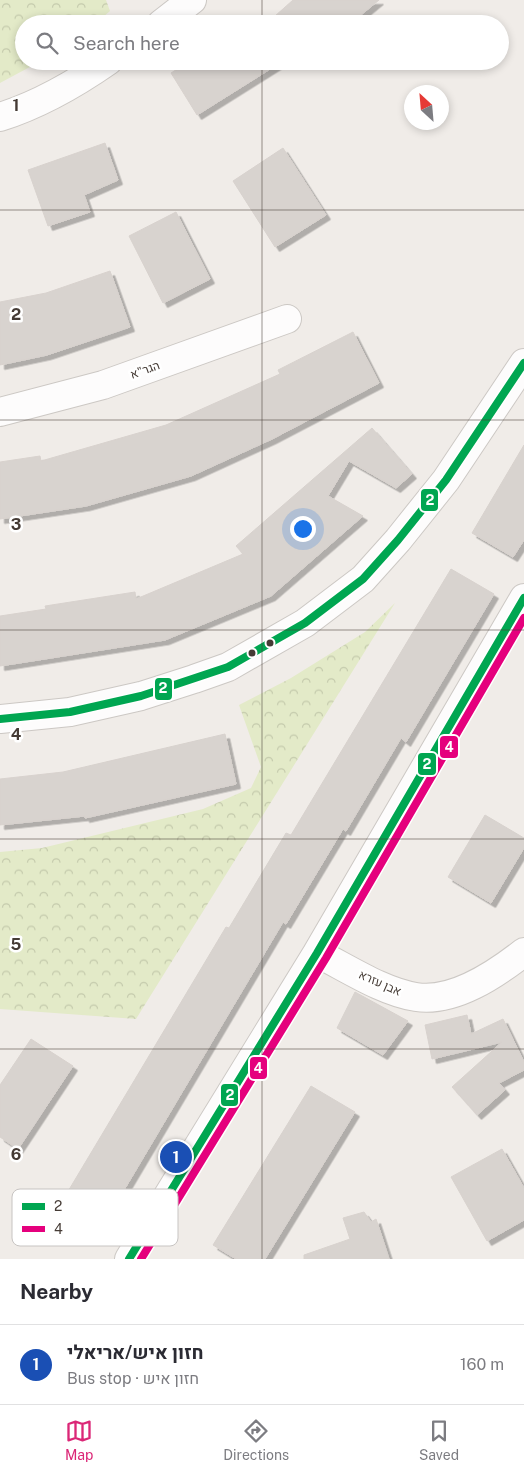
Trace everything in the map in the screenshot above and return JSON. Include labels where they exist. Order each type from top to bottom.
[{"type":"street","points":[[173,15],[192,0]]},
{"type":"street","points":[[0,116],[17,111],[80,80],[95,70]]},
{"type":"street","name":"הגר\"א","points":[[0,412],[103,385],[287,319]]},
{"type":"street","points":[[0,719],[70,712],[141,696],[228,668],[305,623],[363,579],[398,540],[446,480],[524,363]]},
{"type":"street","points":[[173,1189],[318,953],[524,598]]},
{"type":"street","name":"אבן עזרא","points":[[318,953],[390,990],[417,997],[444,996],[477,985],[524,952]]},
{"type":"street","points":[[130,1259],[138,1246]]},
{"type":"green space","points":[[0,0],[106,0],[110,11],[105,15],[15,15],[15,70],[24,70],[0,83]]},
{"type":"green space","points":[[395,603],[136,1019],[0,1009],[0,852],[42,848],[203,809],[251,788],[261,767],[239,705],[291,678],[365,632]]},
{"type":"building","points":[[293,0],[379,0],[361,15],[276,15]]},
{"type":"building","points":[[176,70],[269,70],[197,115],[171,73]]},
{"type":"building","points":[[105,143],[118,180],[84,195],[90,212],[48,226],[28,170]]},
{"type":"building","points":[[283,148],[326,215],[275,247],[233,181]]},
{"type":"building","points":[[176,212],[210,279],[163,303],[129,236]]},
{"type":"building","points":[[110,271],[130,327],[47,355],[0,365],[0,302],[46,293]]},
{"type":"building","points":[[353,332],[379,383],[272,439],[191,476],[86,506],[0,519],[0,462],[40,456],[41,461],[166,425],[280,374],[278,370]]},
{"type":"building","points":[[372,428],[412,474],[396,488],[349,461],[328,496],[363,516],[271,596],[165,640],[0,666],[0,616],[46,609],[45,606],[135,592],[136,599],[243,554],[236,546]]},
{"type":"building","points":[[524,445],[524,540],[513,557],[472,533]]},
{"type":"building","points":[[451,569],[494,594],[406,742],[401,738],[346,831],[343,829],[286,924],[283,922],[125,1189],[69,1189],[226,927],[229,928],[286,833],[291,835]]},
{"type":"building","points":[[225,734],[236,784],[85,818],[85,816],[0,825],[0,779],[63,772]]},
{"type":"building","points":[[485,815],[524,838],[524,848],[491,903],[448,877]]},
{"type":"building","points":[[355,992],[408,1021],[383,1055],[337,1028]]},
{"type":"building","points":[[467,1015],[471,1034],[503,1019],[524,1062],[524,1070],[499,1083],[505,1090],[477,1115],[452,1087],[502,1042],[432,1059],[425,1025]]},
{"type":"building","points":[[31,1039],[73,1066],[18,1149],[0,1137],[0,1085]]},
{"type":"building","points":[[311,1086],[355,1112],[265,1259],[236,1259],[213,1245]]},
{"type":"building","points":[[502,1149],[524,1188],[524,1220],[487,1241],[451,1177]]},
{"type":"building","points":[[364,1212],[371,1222],[376,1219],[389,1259],[304,1259],[304,1255],[350,1239],[343,1218]]},
{"type":"transit line","name":"2","points":[[0,719],[70,712],[141,696],[228,667],[305,623],[363,579],[398,540],[446,480],[524,363]]},
{"type":"transit line","name":"2","points":[[172,1189],[317,953],[524,598]]},
{"type":"transit line","name":"4","points":[[178,1199],[326,958],[524,618]]},
{"type":"transit line","name":"2","points":[[129,1259],[137,1246]]},
{"type":"transit line","name":"4","points":[[141,1259],[149,1246]]},
{"type":"place","name":"חזון איש/אריאלי","points":[[176,1157]]}]
